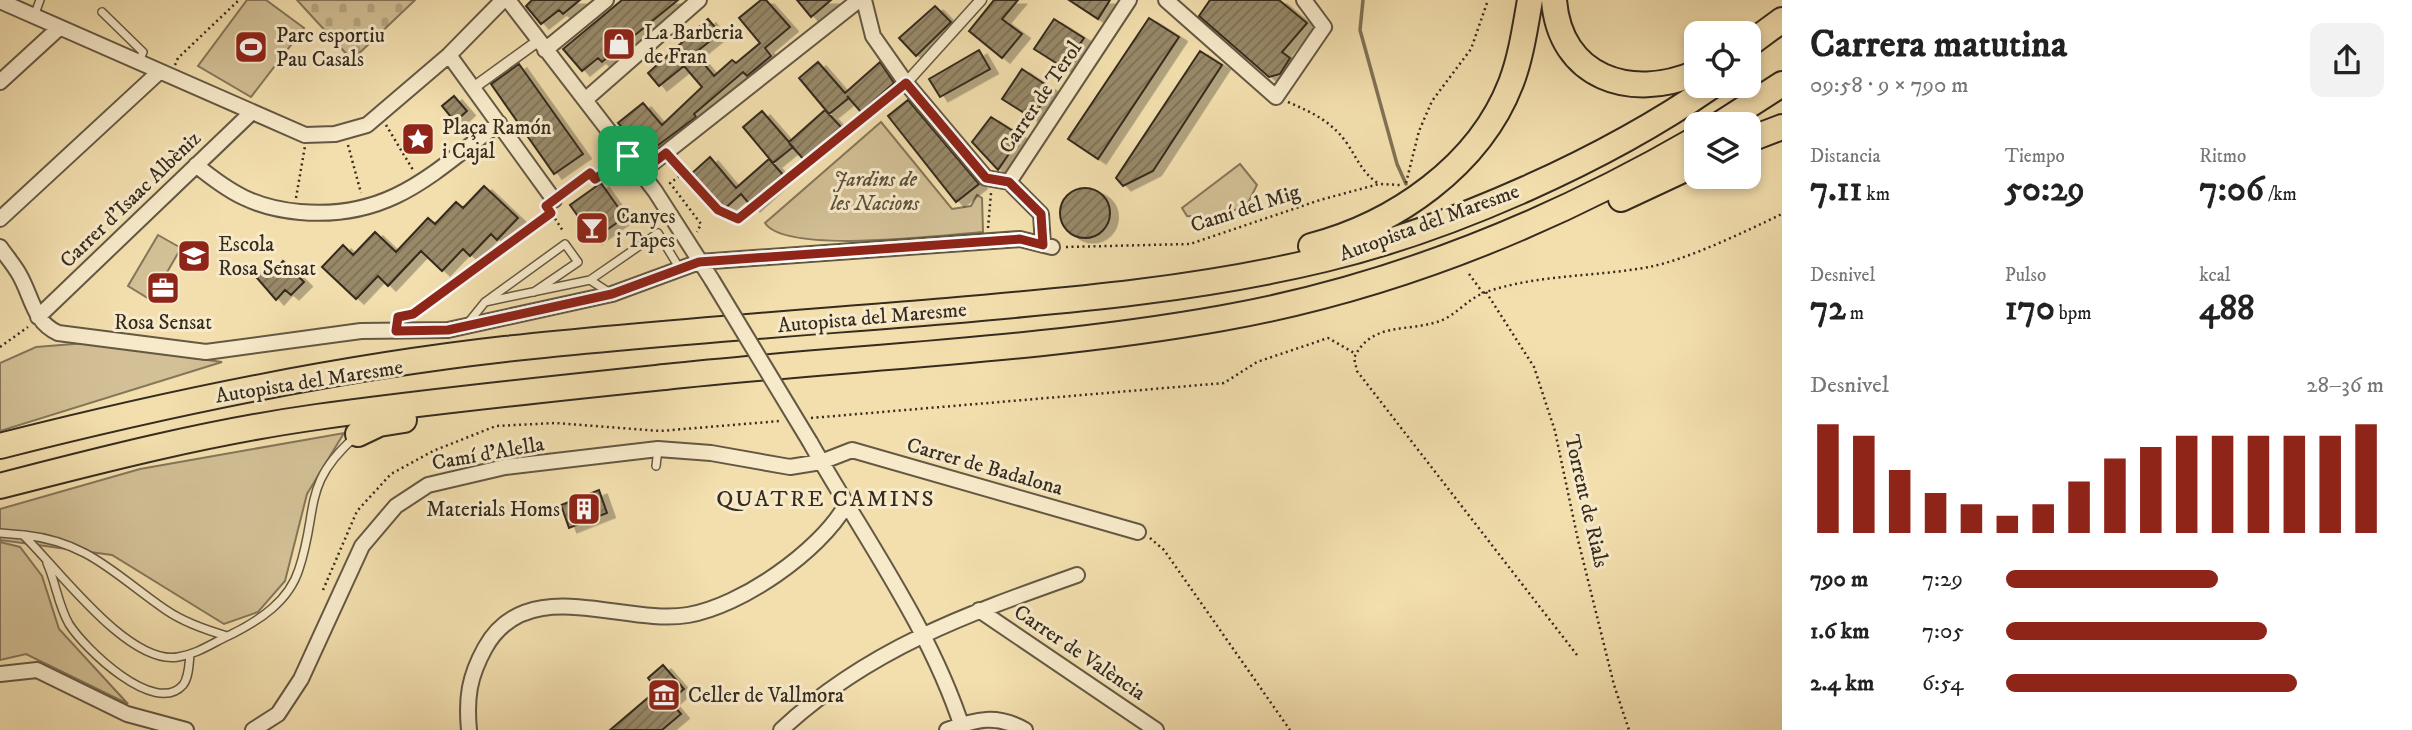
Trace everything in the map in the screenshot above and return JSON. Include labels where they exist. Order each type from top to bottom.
[{"type":"highway","points":[[1223,280],[1246,262],[1329,241],[1364,226],[1409,201],[1453,169],[1483,136],[1510,86],[1530,0]]},
{"type":"highway","points":[[1554,0],[1563,38],[1587,66],[1600,74],[1614,82],[1641,86],[1684,77]]},
{"type":"highway","points":[[1761,35],[1782,20]]},
{"type":"highway","points":[[1761,52],[1782,37]]},
{"type":"highway","points":[[1739,112],[1782,84]]},
{"type":"highway","name":"Autopista del Maresme","points":[[0,446],[125,415],[252,388],[502,350],[1081,300],[1223,280],[1329,258],[1491,203],[1584,161],[1692,98]]},
{"type":"highway","points":[[1761,135],[1782,127]]},
{"type":"highway","name":"Autopista del Maresme","points":[[0,486],[158,446],[314,418],[667,376],[1078,338],[1223,318],[1323,296],[1476,248],[1537,223],[1633,176],[1684,146]]},
{"type":"highway","points":[[1537,223],[1623,198],[1684,170]]},
{"type":"highway","points":[[358,434],[379,424],[448,411],[667,376]]},
{"type":"street","points":[[0,1],[138,64],[305,135],[335,134],[368,125],[449,55],[505,0],[628,156],[712,280],[922,634],[950,690],[962,727]]},
{"type":"street","points":[[473,88],[541,46],[606,0]]},
{"type":"street","points":[[585,100],[699,0]]},
{"type":"street","points":[[0,247],[19,273],[38,317],[47,328],[58,333],[206,352],[361,331],[448,330],[612,294],[699,262],[1020,239],[1048,246],[1041,214],[1009,182],[986,178],[906,83],[873,36],[861,0],[640,173]]},
{"type":"street","points":[[906,83],[981,0]]},
{"type":"street","name":"Carrer de Terol","points":[[1009,182],[1129,0]]},
{"type":"street","points":[[1166,0],[1276,97],[1324,27],[1304,0]]},
{"type":"street","points":[[0,82],[59,28]]},
{"type":"street","points":[[449,55],[499,123],[552,207]]},
{"type":"street","points":[[0,219],[164,75]]},
{"type":"street","name":"Carrer d'Isaac Albèniz","points":[[38,317],[252,112]]},
{"type":"street","points":[[196,165],[225,190],[262,206],[328,215],[366,209],[421,182],[456,159],[499,123]]},
{"type":"street","name":"Camí d'Alella","points":[[253,730],[278,714],[301,679],[362,547],[396,506],[428,485],[492,470],[658,449],[711,453],[790,467],[821,462]]},
{"type":"street","name":"Carrer de Badalona","points":[[821,462],[852,450],[1138,532]]},
{"type":"street","points":[[470,730],[467,690],[472,671],[491,637],[514,618],[541,607],[562,606],[660,616],[713,610],[763,583],[823,536],[846,505]]},
{"type":"street","points":[[781,730],[816,697],[893,648],[979,610],[1076,575]]},
{"type":"street","name":"Carrer de València","points":[[979,610],[1156,730]]},
{"type":"street","points":[[0,674],[37,670],[127,714],[186,730]]},
{"type":"street","points":[[947,730],[998,718],[1025,730]]},
{"type":"lane","points":[[34,16],[40,0]]},
{"type":"lane","points":[[102,12],[143,52],[138,64]]},
{"type":"lane","points":[[485,302],[590,280],[658,233],[680,269]]},
{"type":"lane","points":[[465,326],[485,302],[565,244],[578,262],[534,292]]},
{"type":"lane","points":[[590,280],[612,294]]},
{"type":"lane","points":[[23,535],[122,635],[153,655],[176,658],[257,621],[283,597],[299,570],[315,488],[336,454],[358,434]]},
{"type":"lane","points":[[656,466],[658,449]]},
{"type":"lane","points":[[0,533],[51,538],[79,548],[106,563],[167,611],[199,628],[227,636]]},
{"type":"lane","points":[[44,555],[56,584],[59,605],[71,626],[85,643],[136,686],[155,695],[174,692],[184,683],[190,653]]},
{"type":"path","points":[[164,75],[178,58],[239,0]]},
{"type":"path","name":"Camí del Mig","points":[[1048,246],[1189,244],[1320,200],[1379,184],[1403,185],[1419,131],[1432,101],[1471,49],[1488,0]]},
{"type":"path","points":[[666,153],[718,210],[738,219],[906,83]]},
{"type":"path","points":[[1276,97],[1319,115],[1346,141],[1363,173],[1379,184]]},
{"type":"path","points":[[380,115],[421,182]]},
{"type":"path","points":[[350,151],[366,209]]},
{"type":"path","points":[[293,212],[304,156]]},
{"type":"path","points":[[396,331],[398,317],[413,314],[552,207],[590,173],[595,179],[628,156]]},
{"type":"path","points":[[684,173],[670,183],[701,223],[695,236]]},
{"type":"path","points":[[987,242],[991,179]]},
{"type":"path","points":[[552,207],[563,232]]},
{"type":"path","points":[[1577,655],[1357,371],[1356,354],[1360,345],[1373,335],[1387,330],[1440,322],[1484,292],[1521,283],[1650,267],[1732,237],[1782,214]]},
{"type":"path","points":[[1469,274],[1484,292]]},
{"type":"path","name":"Torrent de Rials","points":[[1484,292],[1534,367],[1555,431],[1578,540],[1614,685],[1629,730]]},
{"type":"path","points":[[0,347],[12,342],[38,317]]},
{"type":"path","points":[[798,419],[1224,383],[1257,362],[1328,338],[1356,354]]},
{"type":"path","points":[[323,590],[357,511],[391,474],[433,451],[496,426],[555,423],[660,431],[784,421]]},
{"type":"path","points":[[1138,532],[1156,541],[1164,550],[1290,730]]},
{"type":"green space","name":"Parc esportiu Pau Casals","points":[[247,0],[266,0],[304,28],[251,97],[198,66]]},
{"type":"green space","points":[[297,0],[415,0],[352,60]]},
{"type":"green space","name":"Jardins de les Nacions","points":[[881,122],[952,209],[971,206],[977,195],[982,198],[983,232],[902,239],[833,241],[779,233],[765,223]]},
{"type":"green space","points":[[1240,164],[1257,185],[1247,205],[1216,218],[1187,216],[1182,208]]},
{"type":"green space","points":[[158,235],[181,248],[151,300],[128,286]]},
{"type":"green space","points":[[86,343],[222,362],[0,431],[0,363],[36,347]]},
{"type":"green space","points":[[344,433],[307,494],[285,581],[258,612],[224,624],[112,555],[0,540],[0,509],[140,469]]},
{"type":"green space","points":[[0,542],[20,547],[42,576],[59,629],[128,704],[26,654],[0,660]]},
{"type":"building","points":[[532,0],[580,0],[563,14],[559,10],[541,24],[526,6]]},
{"type":"building","points":[[622,0],[678,0],[602,62],[598,58],[582,71],[563,49]]},
{"type":"building","points":[[761,0],[766,0],[790,27],[765,48],[771,56],[747,76],[743,72],[694,114],[696,117],[645,155],[618,123],[643,103],[662,125],[702,87],[684,66],[659,86],[648,73],[708,19],[720,33],[695,53],[714,76],[732,60],[736,63],[760,43],[739,18]]},
{"type":"building","points":[[797,0],[831,0],[811,17]]},
{"type":"building","points":[[994,0],[1018,0],[1002,19],[1022,34],[1002,58],[969,31]]},
{"type":"building","points":[[1069,0],[1110,0],[1098,19]]},
{"type":"building","points":[[1210,0],[1279,0],[1307,23],[1282,52],[1290,58],[1280,74],[1269,77],[1199,16]]},
{"type":"building","points":[[935,6],[951,22],[916,56],[899,38]]},
{"type":"building","points":[[1149,18],[1179,37],[1098,159],[1068,139]]},
{"type":"building","points":[[1054,19],[1084,38],[1064,68],[1034,49]]},
{"type":"building","points":[[979,50],[990,69],[940,97],[929,79]]},
{"type":"building","points":[[1200,51],[1222,65],[1153,171],[1123,186],[1116,178]]},
{"type":"building","points":[[818,62],[845,93],[880,62],[894,83],[861,112],[849,98],[829,114],[799,78]]},
{"type":"building","points":[[519,64],[583,154],[554,174],[491,84]]},
{"type":"building","points":[[1022,69],[1052,89],[1032,118],[1002,99]]},
{"type":"building","points":[[454,96],[467,111],[455,122],[442,106]]},
{"type":"building","points":[[908,100],[979,184],[956,202],[888,116]]},
{"type":"building","points":[[825,110],[842,128],[805,161],[793,147],[773,163],[743,127],[762,111],[789,142]]},
{"type":"building","points":[[991,117],[1021,136],[998,170],[972,142]]},
{"type":"building","points":[[710,157],[736,188],[769,159],[785,177],[752,207],[741,194],[722,211],[691,174]]},
{"type":"building","points":[[601,183],[625,217],[594,239],[570,205]]},
{"type":"building","points":[[484,186],[518,218],[497,240],[491,234],[470,256],[463,249],[442,271],[421,251],[388,286],[378,276],[356,299],[322,267],[343,245],[353,255],[375,232],[396,252],[428,218],[435,224],[456,202],[463,208]]},
{"type":"building","points":[[1085,188],[1103,195],[1110,213],[1103,231],[1085,238],[1067,231],[1060,213],[1067,195]]},
{"type":"building","points":[[283,261],[304,282],[291,295],[285,290],[276,300],[257,278],[269,264],[275,270]]},
{"type":"building","name":"Materials Homs","points":[[599,490],[607,513],[569,528],[561,505]]},
{"type":"building","name":"Celler de Vallmora","points":[[663,665],[684,689],[670,701],[681,714],[662,730],[610,730],[657,690],[648,678]]},
{"type":"waterway","name":"Torrent de Rials","points":[[1363,0],[1360,30],[1397,164],[1406,184]]},
{"type":"place","name":"La Barberia de Fran","points":[[619,44]]},
{"type":"place","name":"Parc esportiu Pau Casals","points":[[251,47]]},
{"type":"place","name":"Plaça Ramón i Cajal","points":[[418,139]]},
{"type":"place","name":"Canyes i Tapes","points":[[592,228]]},
{"type":"place","name":"Escola Rosa Sensat","points":[[194,256]]},
{"type":"place","name":"Rosa Sensat","points":[[163,288]]},
{"type":"place","name":"Materials Homs","points":[[584,509]]},
{"type":"place","name":"Celler de Vallmora","points":[[664,695]]},
{"type":"district","name":"QUATRE CAMINS","points":[[826,498]]},
{"type":"route","points":[[906,83],[986,178],[1009,182],[1041,214],[1043,245],[1020,239],[699,262],[612,294],[448,330],[396,331],[398,317],[413,314],[551,213],[546,206],[590,173],[595,179],[628,156],[640,173],[666,153],[718,210],[738,219],[906,83]]}]
